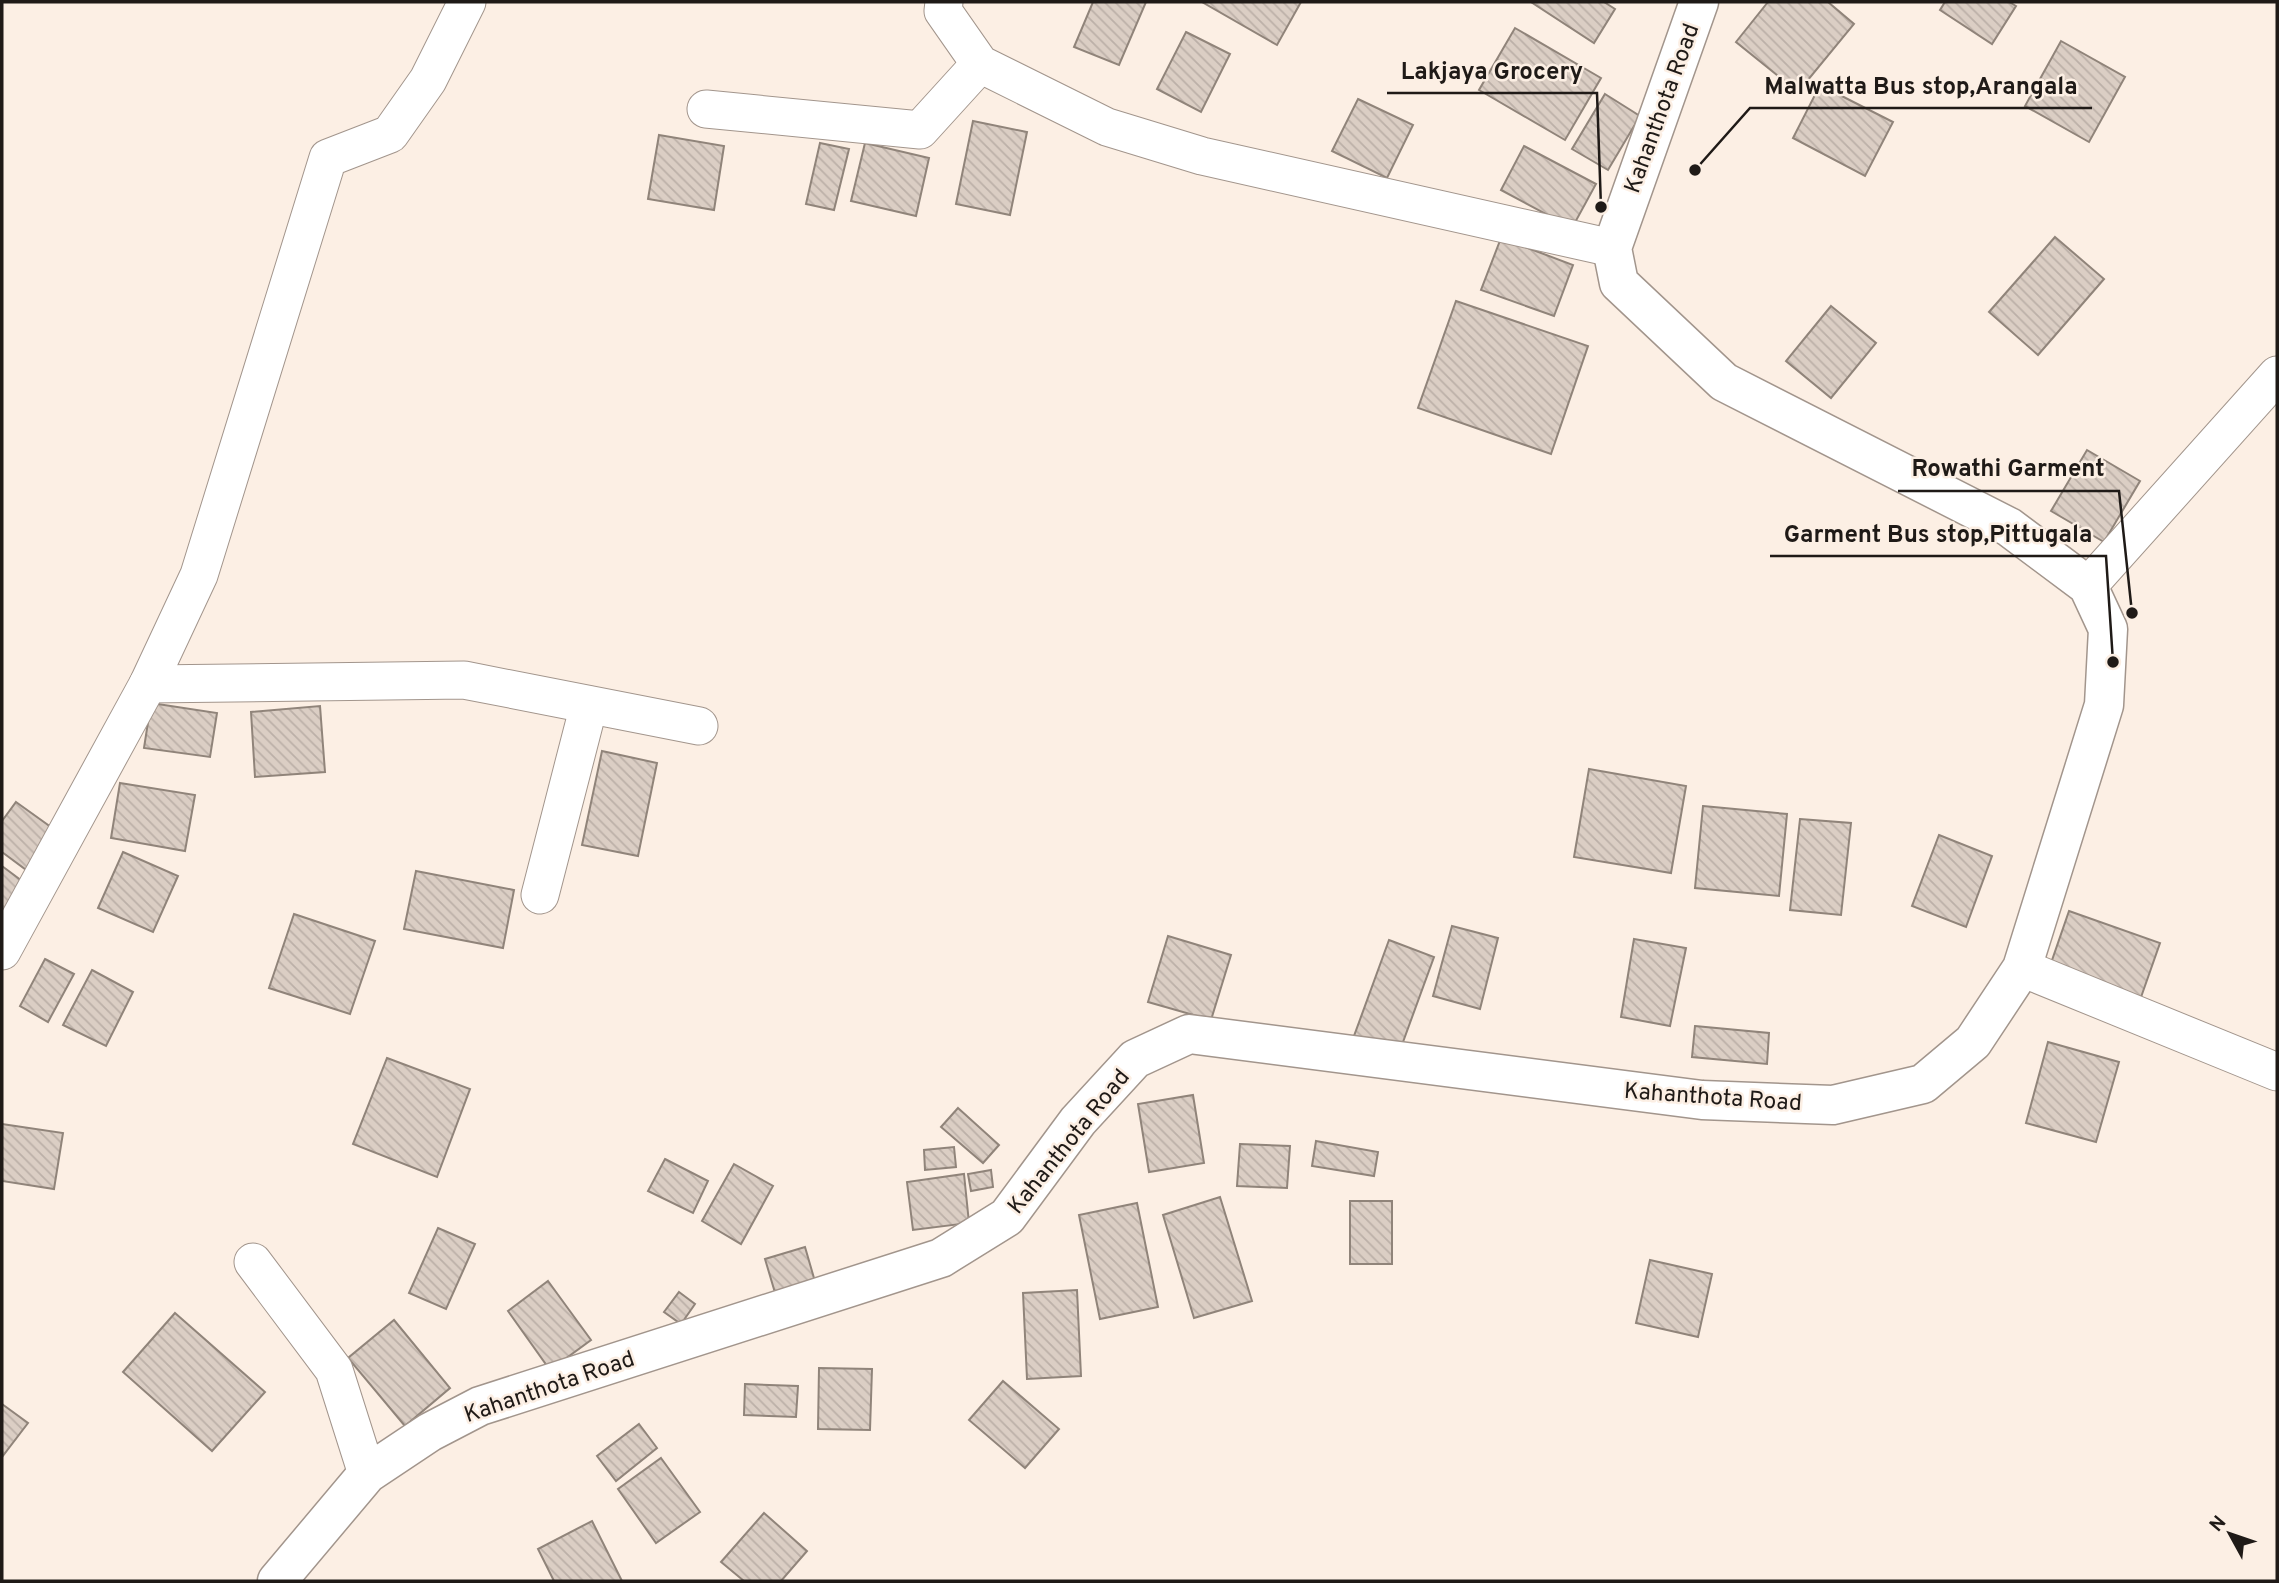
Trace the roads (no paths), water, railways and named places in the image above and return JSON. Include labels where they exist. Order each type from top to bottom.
[{"type":"main road","name":"Kahanthota Road","points":[[276,1581],[366,1474],[430,1432],[480,1406],[941,1258],[1007,1217],[1079,1121],[1135,1059],[1189,1034],[1702,1100],[1833,1105],[1923,1084],[1973,1042],[2022,968],[2104,705],[2108,629],[2088,586],[2008,527],[1724,382],[1619,283],[1612,248],[1699,2]]},
{"type":"street","points":[[5,938],[148,684],[199,575],[328,158],[390,134],[428,80],[467,2]]},
{"type":"street","points":[[944,2],[943,11],[980,64],[1108,127],[1202,156],[1612,248]]},
{"type":"street","points":[[706,110],[920,130],[980,64]]},
{"type":"street","points":[[2088,586],[2277,375]]},
{"type":"street","points":[[148,684],[464,680],[699,726]]},
{"type":"street","points":[[540,895],[589,705]]},
{"type":"street","points":[[2022,968],[2277,1072]]},
{"type":"street","points":[[253,1262],[334,1370],[366,1474]]},
{"type":"place","name":"Malwatta Bus stop,Arangala","points":[[1695,170]]},
{"type":"place","name":"Lakjaya Grocery","points":[[1601,207]]},
{"type":"place","name":"Rowathi Garment","points":[[2132,613]]},
{"type":"place","name":"Garment Bus stop,Pittugala","points":[[2113,662]]}]
